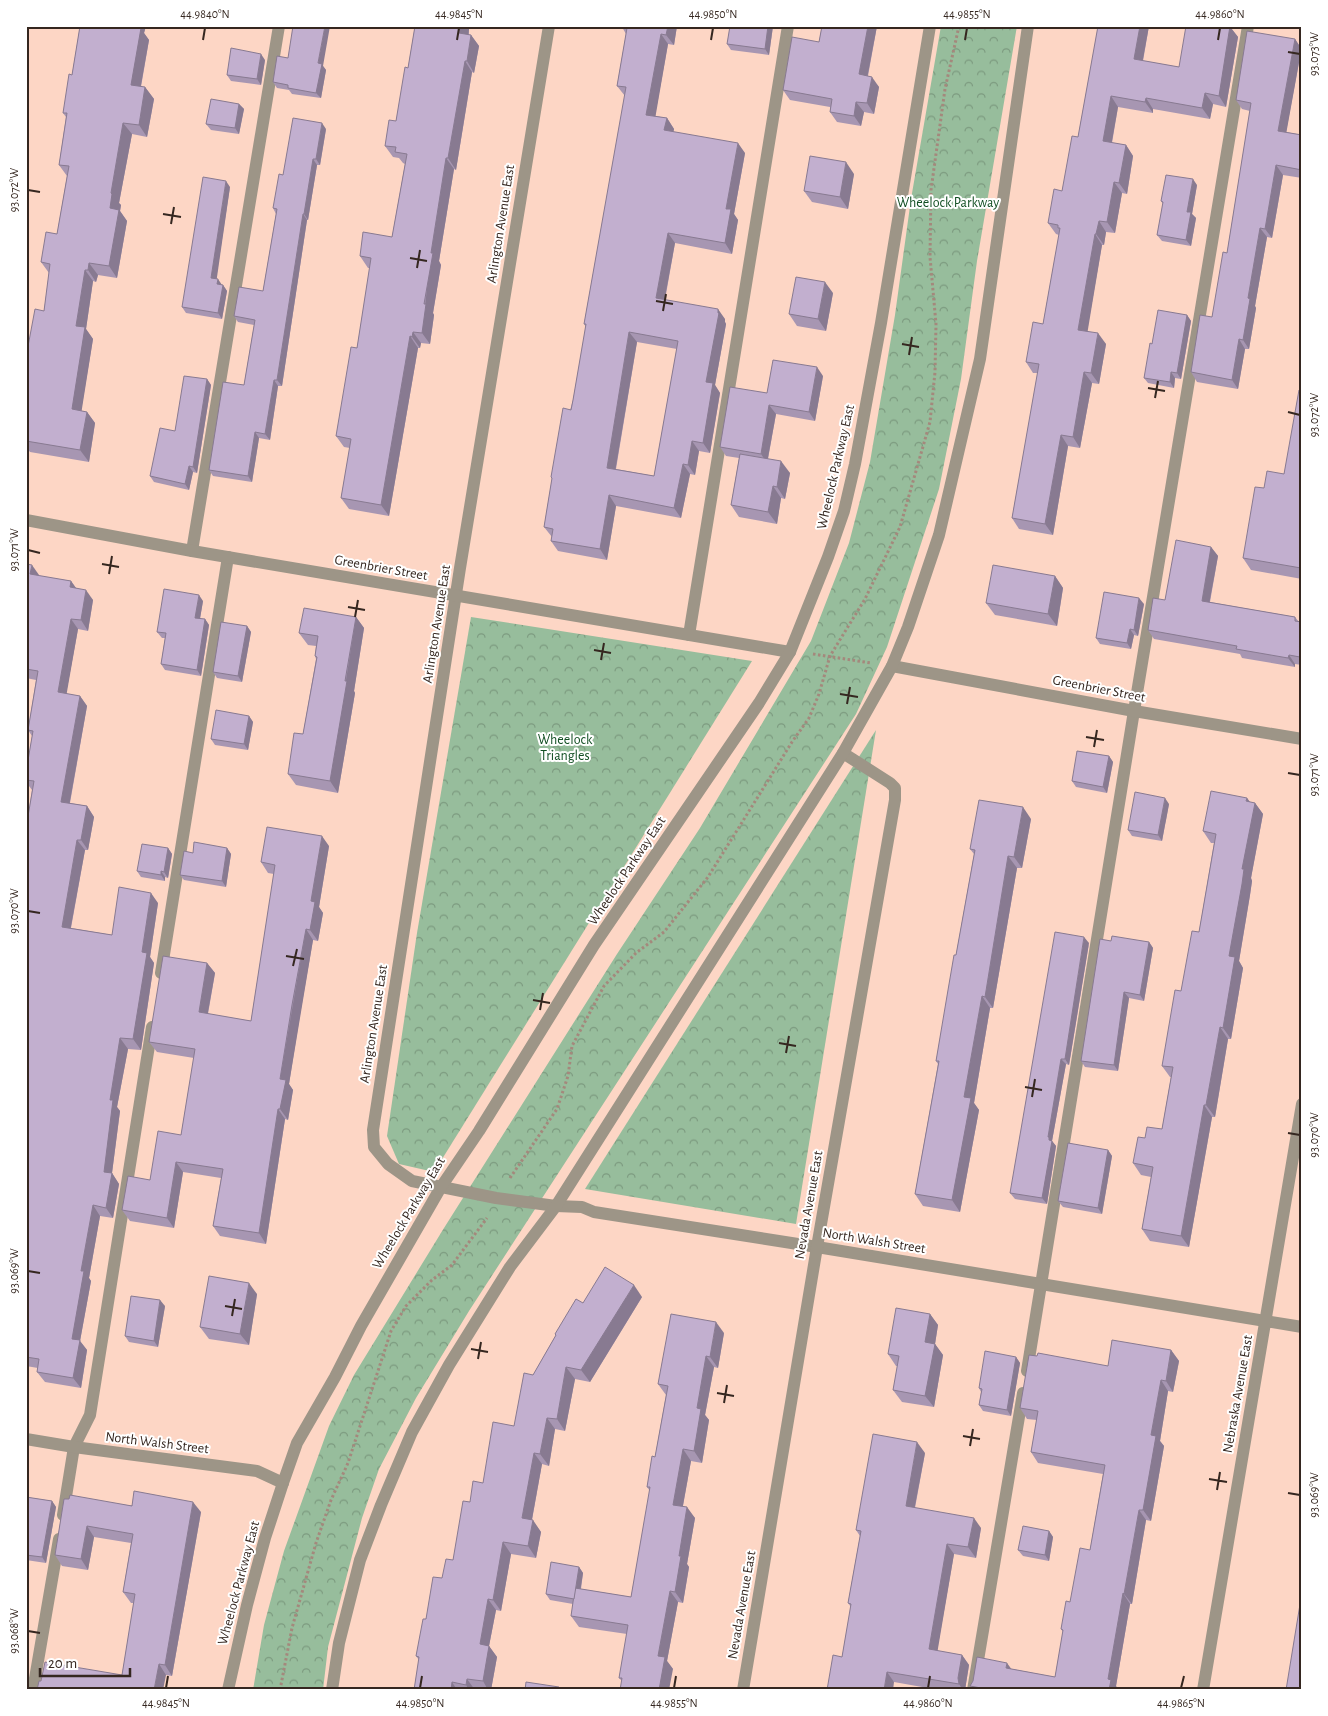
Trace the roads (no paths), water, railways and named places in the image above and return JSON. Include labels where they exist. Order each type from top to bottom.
[{"type":"street","points":[[192,551],[279,26]]},
{"type":"street","name":"Arlington Avenue East","points":[[441,1188],[412,1181],[388,1164],[374,1147],[373,1130],[456,596],[549,26]]},
{"type":"street","points":[[689,635],[788,26]]},
{"type":"street","name":"Wheelock Parkway East","points":[[228,1690],[247,1605],[265,1538],[297,1443],[335,1377],[361,1326],[441,1188],[479,1132],[594,945],[759,703],[790,652],[844,511],[855,464],[881,323],[930,26]]},
{"type":"street","points":[[332,1690],[339,1643],[360,1560],[412,1432],[449,1365],[510,1267],[556,1206],[843,753],[892,666],[908,627],[939,535],[980,359],[1028,26]]},
{"type":"street","points":[[973,1690],[1042,1284],[1134,710],[1248,26]]},
{"type":"street","name":"Greenbrier Street","points":[[26,520],[192,551],[790,652]]},
{"type":"street","points":[[160,981],[228,557]]},
{"type":"street","name":"Greenbrier Street","points":[[892,666],[1302,739]]},
{"type":"street","name":"Nevada Avenue East","points":[[742,1690],[896,794],[890,783],[843,753]]},
{"type":"street","points":[[33,1690],[74,1447],[90,1415],[155,1011]]},
{"type":"street","name":"Nebraska Avenue East","points":[[1203,1690],[1302,1104]]},
{"type":"street","name":"North Walsh Street","points":[[441,1188],[556,1206],[582,1206],[594,1212],[1302,1327]]},
{"type":"street","name":"North Walsh Street","points":[[26,1439],[257,1471],[283,1483]]},
{"type":"park label","name":"Wheelock Parkway","points":[[948,203]]},
{"type":"park label","name":"Wheelock Triangles","points":[[565,748]]}]
